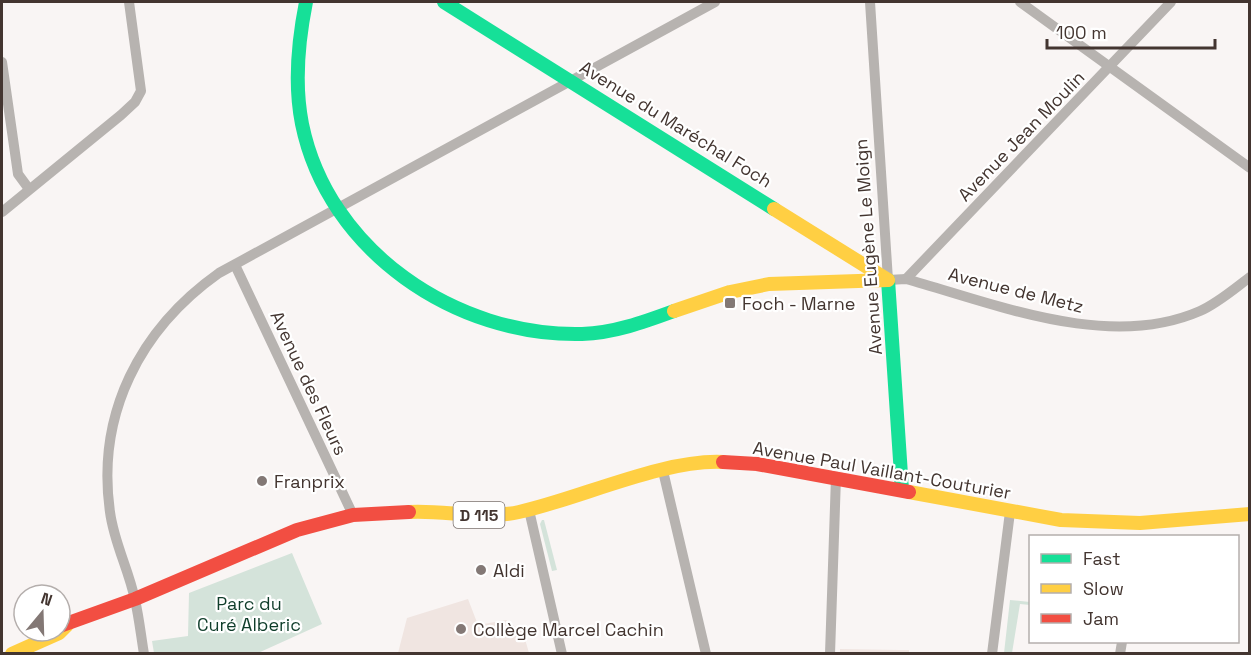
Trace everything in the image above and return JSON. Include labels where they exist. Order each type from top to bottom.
[{"type":"street","points":[[2,212],[121,115],[139,97],[141,80],[129,2]]},
{"type":"street","points":[[306,2],[299,31],[296,69],[300,106],[313,161],[338,208],[362,240],[404,280],[454,310],[478,320],[517,331],[543,334],[598,333],[626,327],[731,291],[811,280],[906,279]]},
{"type":"street","name":"Avenue du Maréchal Foch","points":[[444,2],[888,279]]},
{"type":"street","points":[[144,654],[135,599],[119,555],[109,511],[108,472],[117,409],[125,385],[141,353],[163,322],[198,288],[236,265],[715,2]]},
{"type":"street","name":"Avenue Eugène Le Moign","points":[[870,2],[902,490]]},
{"type":"street","points":[[1020,2],[1250,168]]},
{"type":"street","name":"Avenue Jean Moulin","points":[[906,279],[1171,2]]},
{"type":"street","points":[[2,62],[18,174],[29,189]]},
{"type":"street","points":[[860,280],[864,264]]},
{"type":"street","name":"Avenue des Fleurs","points":[[236,265],[353,515]]},
{"type":"street","name":"Avenue de Metz","points":[[906,279],[1029,314],[1101,327],[1146,327],[1200,311],[1250,277]]},
{"type":"street","name":"Avenue Paul Vaillant-Couturier","points":[[72,623],[135,599],[297,530],[353,515],[414,512],[486,516],[529,510],[693,464],[732,462],[836,477],[1010,512],[1139,530],[1250,514]]},
{"type":"street","points":[[663,471],[706,654]]},
{"type":"street","points":[[830,654],[836,477]]},
{"type":"street","points":[[529,510],[562,654]]},
{"type":"street","points":[[992,654],[1010,512]]},
{"type":"street","name":"Avenue Paul Vaillant-Couturier","points":[[12,654],[37,643]]},
{"type":"shaded area","name":"Collège Marcel Cachin","points":[[468,599],[478,625],[506,620],[523,632],[529,653],[398,653],[407,618]]},
{"type":"shaded area","points":[[840,649],[909,650],[909,654],[840,654]]},
{"type":"green space","points":[[544,520],[557,570],[552,571],[540,524]]},
{"type":"green space","name":"Parc du Curé Alberic","points":[[292,553],[322,624],[258,653],[154,653],[152,641],[188,636],[189,593]]},
{"type":"green space","points":[[1010,600],[1029,602],[1029,605],[1020,604],[1012,653],[1004,653]]},
{"type":"traffic: fast","points":[[306,2],[299,48],[298,94],[302,124],[316,170],[339,211],[369,247],[404,278],[445,302],[489,320],[535,331],[582,334],[606,332],[674,311]]},
{"type":"traffic: fast","points":[[444,2],[774,209]]},
{"type":"traffic: fast","points":[[888,280],[902,490]]},
{"type":"traffic: slow","points":[[774,209],[888,280]]},
{"type":"traffic: slow","points":[[674,311],[730,292],[769,284],[888,280]]},
{"type":"traffic: slow","points":[[409,512],[478,515],[519,512],[648,473],[699,463],[723,462]]},
{"type":"traffic: slow","points":[[909,492],[1061,520],[1140,523],[1250,514]]},
{"type":"traffic: slow","points":[[12,654],[37,643]]},
{"type":"traffic: jam","points":[[723,462],[757,464],[909,492]]},
{"type":"traffic: jam","points":[[72,622],[135,599],[297,530],[353,515],[409,512]]},
{"type":"place","name":"Foch - Marne","points":[[730,303]]},
{"type":"place","name":"Franprix","points":[[262,481]]},
{"type":"place","name":"Aldi","points":[[481,570]]},
{"type":"place","name":"Collège Marcel Cachin","points":[[461,629]]}]
